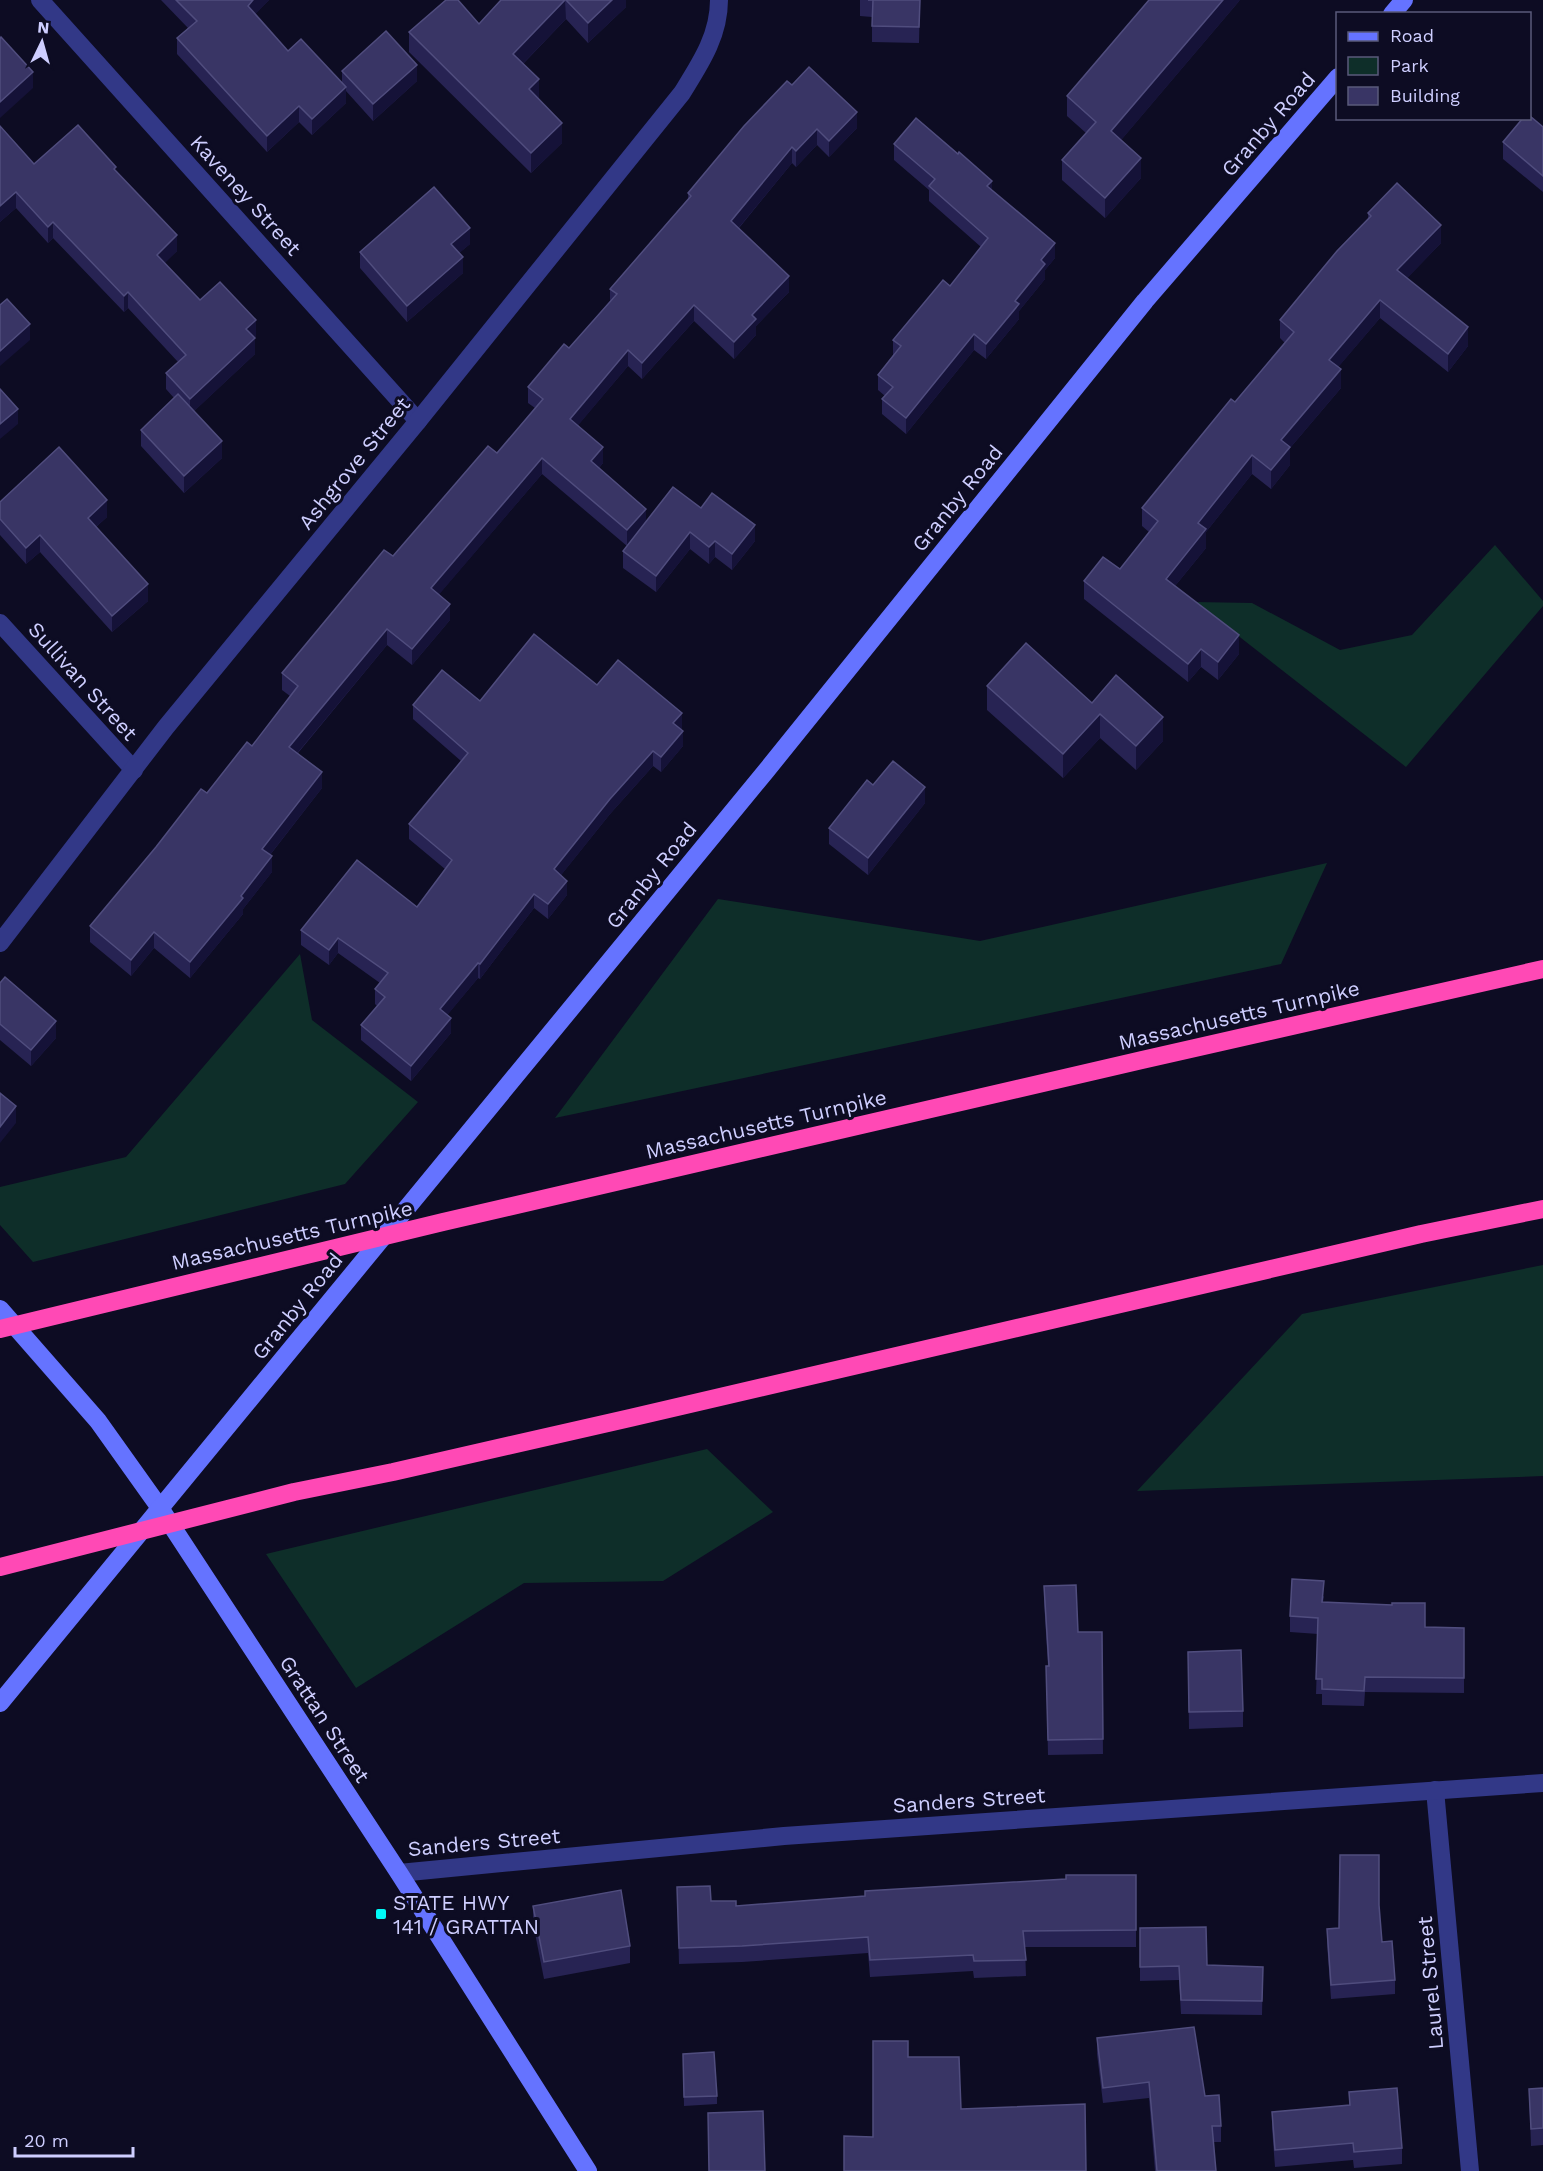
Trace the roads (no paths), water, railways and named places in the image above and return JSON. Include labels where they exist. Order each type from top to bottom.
[{"type":"highway","name":"Massachusetts Turnpike","points":[[0,1329],[443,1222],[1543,969]]},
{"type":"highway","points":[[7,1566],[294,1492],[630,1418],[1421,1234],[1543,1209]]},
{"type":"main road","points":[[1394,12],[1404,0]]},
{"type":"main road","name":"Granby Road","points":[[0,1703],[751,790],[1145,301],[1336,79]]},
{"type":"main road","name":"Grattan Street","points":[[0,1309],[98,1421],[160,1508],[399,1873],[588,2171]]},
{"type":"street","name":"Kaveney Street","points":[[39,0],[418,421]]},
{"type":"street","name":"Ashgrove Street","points":[[0,943],[166,727],[418,421],[682,93],[706,54],[715,33],[720,0]]},
{"type":"street","name":"Sullivan Street","points":[[0,623],[134,770]]},
{"type":"street","name":"Sanders Street","points":[[399,1873],[784,1836],[1543,1783]]},
{"type":"street","name":"Laurel Street","points":[[1435,1790],[1470,2171]]},
{"type":"place","name":"STATE HWY 141 / GRATTAN","points":[[381,1914]]}]
